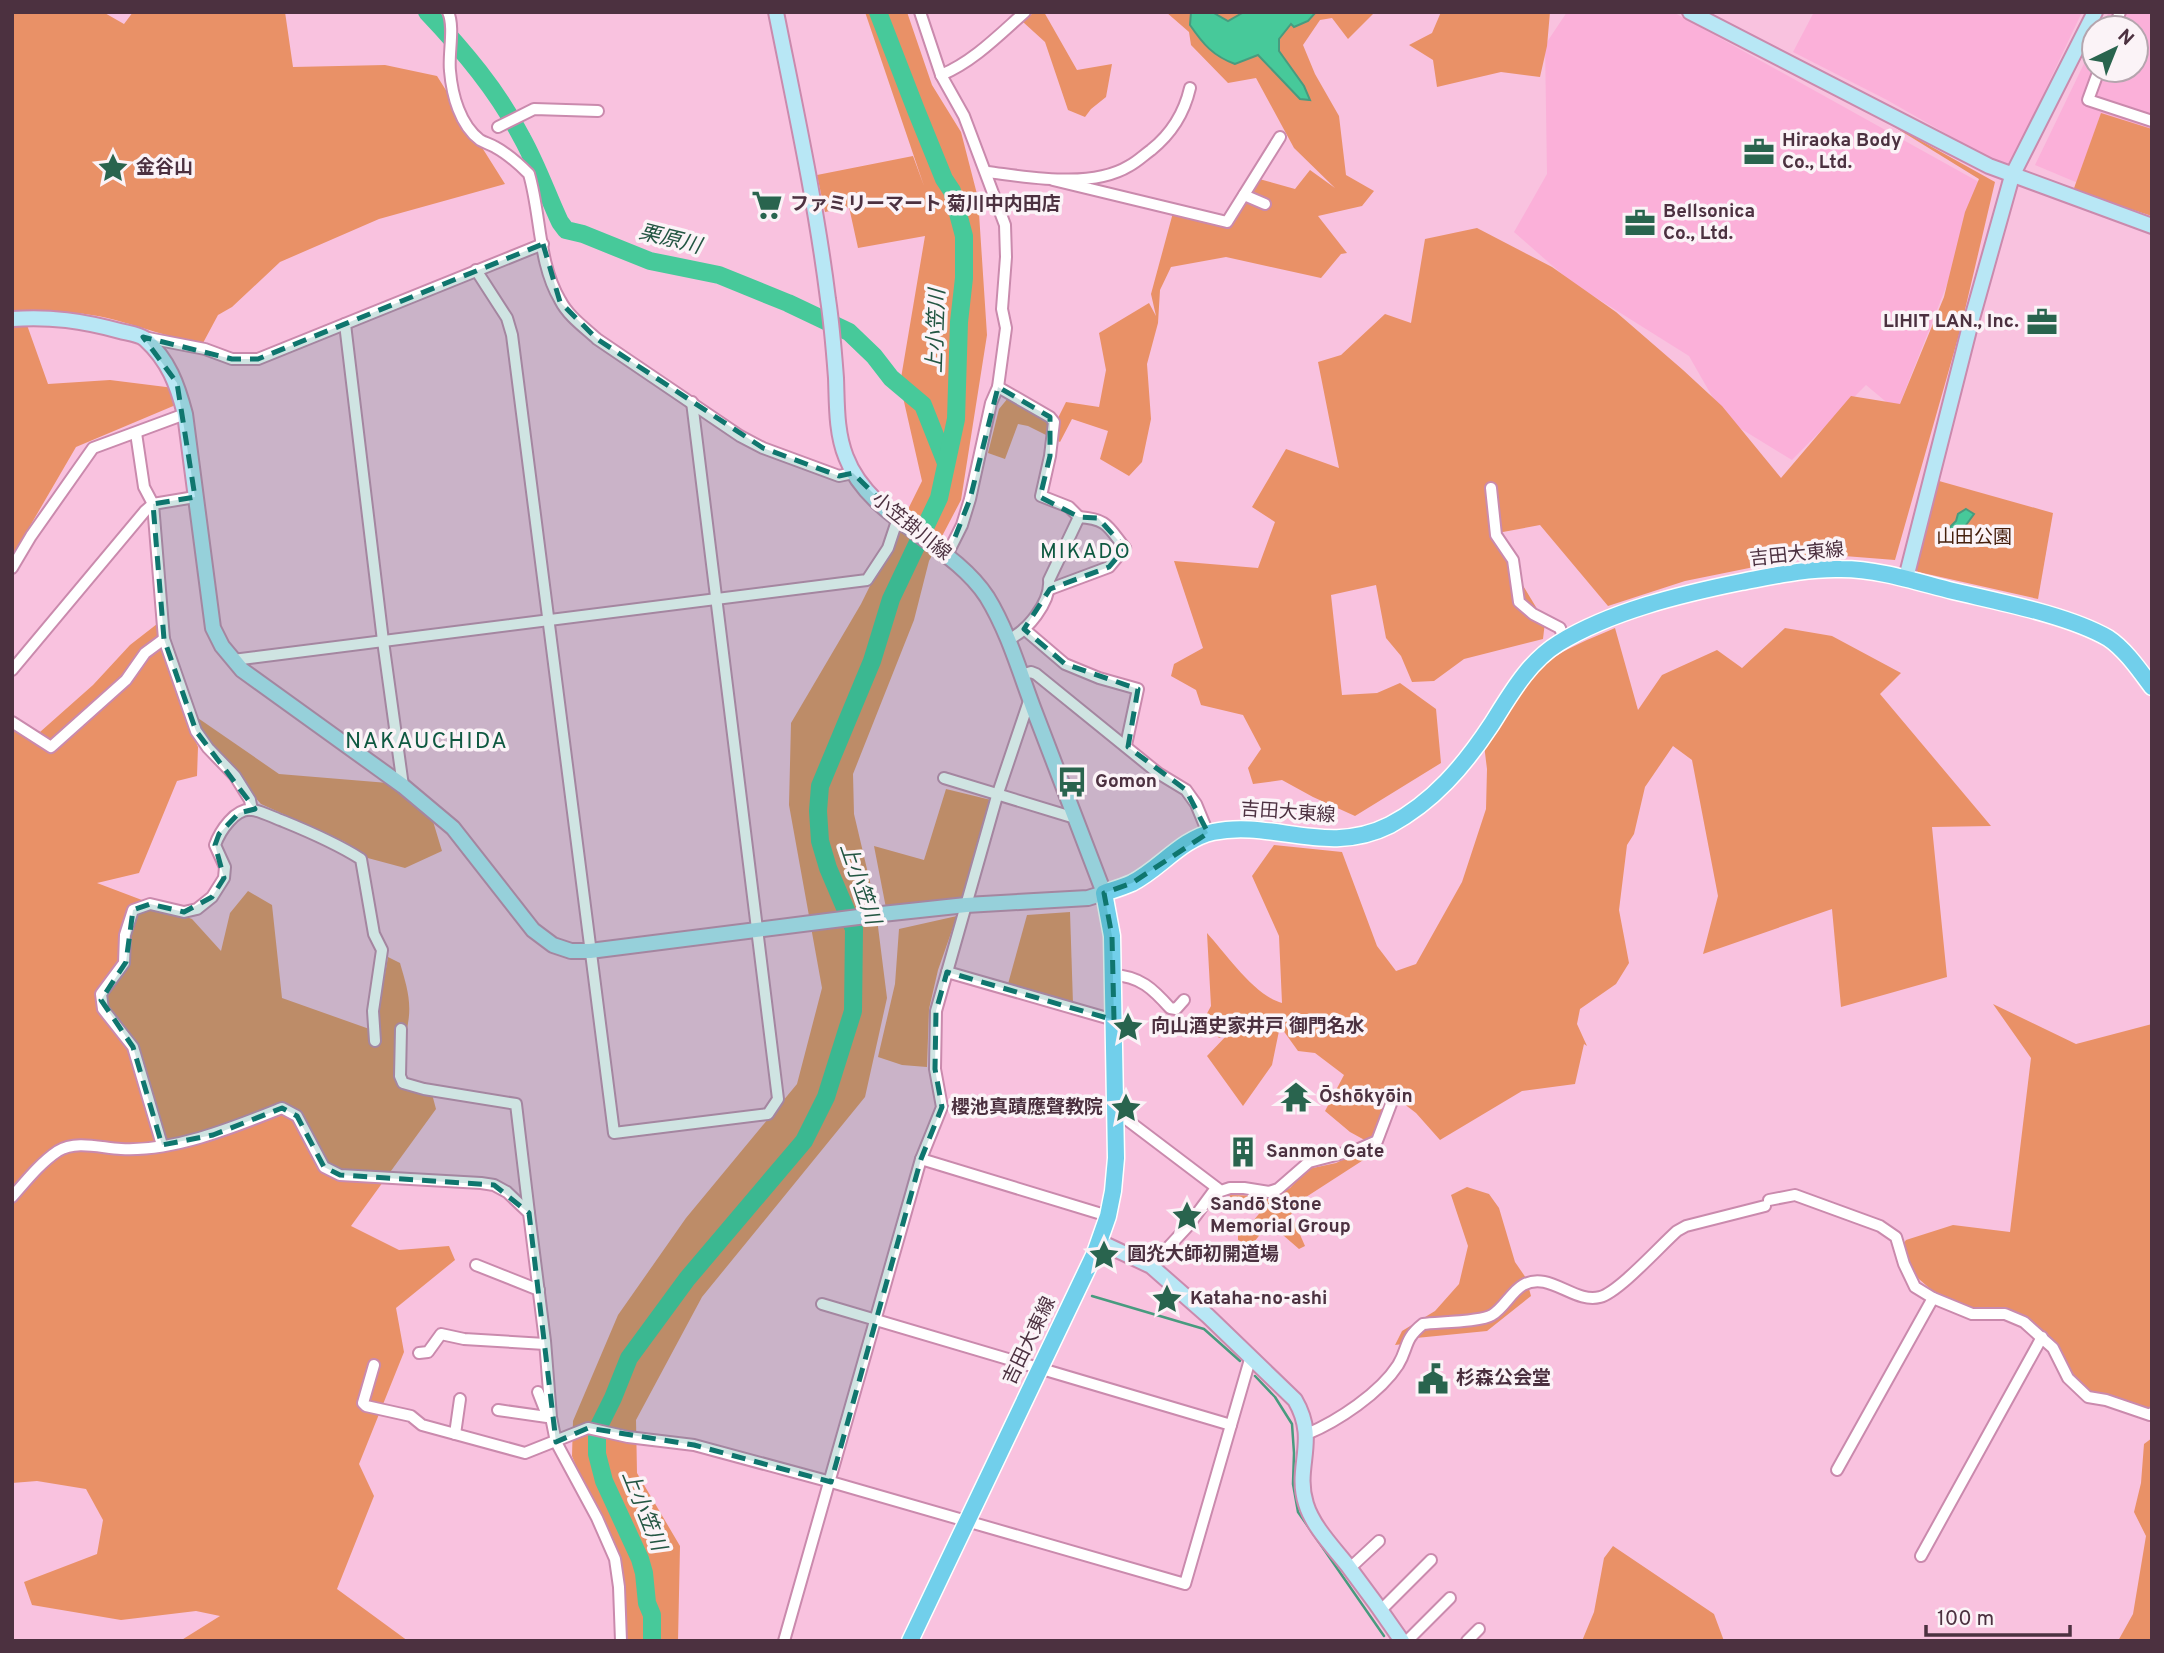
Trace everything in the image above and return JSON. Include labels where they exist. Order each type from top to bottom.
[{"type":"main road","name":"吉田大東線","points":[[910,1641],[1100,1242],[1108,1216],[1115,1181],[1114,1020],[1112,936],[1104,893],[1132,883],[1190,841],[1208,833],[1238,830],[1326,839],[1365,835],[1388,825],[1420,807],[1442,788],[1489,727],[1527,671],[1542,655],[1564,640],[1674,596],[1778,575],[1842,569],[1906,578],[2032,610],[2109,639],[2152,687]]},
{"type":"street","name":"小笠掛川線","points":[[776,12],[830,311],[839,425],[846,457],[853,473],[867,491],[944,553],[987,597],[1021,675],[1104,893]]},
{"type":"street","points":[[920,12],[941,75],[964,116],[1005,225],[1006,257],[1002,309],[1006,328],[998,387],[991,403],[962,524],[944,553]]},
{"type":"street","points":[[941,75],[951,71],[990,43],[1025,12]]},
{"type":"street","points":[[1690,12],[1860,101],[2012,176],[2152,226]]},
{"type":"street","points":[[1906,578],[1967,335],[2012,176],[2095,12]]},
{"type":"street","points":[[450,18],[450,72],[457,108],[480,139],[496,147],[529,174],[550,279],[560,302],[597,339],[740,436],[763,448],[839,476],[853,473]]},
{"type":"street","points":[[2094,84],[2088,100],[2152,121]]},
{"type":"street","points":[[1053,180],[1107,176],[1129,167],[1169,134],[1186,105],[1189,88]]},
{"type":"street","points":[[498,127],[529,110],[598,111]]},
{"type":"street","points":[[987,172],[1053,180],[1227,222],[1280,137]]},
{"type":"street","points":[[1244,195],[1265,204]]},
{"type":"street","points":[[12,319],[36,317],[70,320],[205,349],[232,359],[258,359],[542,244]]},
{"type":"street","points":[[476,270],[507,318],[512,335],[614,1133],[768,1114],[779,1099],[691,402]]},
{"type":"street","points":[[345,324],[403,786]]},
{"type":"street","points":[[143,337],[168,365],[177,383],[184,414],[213,628],[233,660],[242,670],[403,786],[453,828],[533,930],[553,945],[571,951],[590,951],[823,920],[965,905],[1052,902],[1088,898],[1104,893]]},
{"type":"street","points":[[998,387],[1050,417],[1054,422],[1041,496],[1069,507],[1079,516],[1098,518],[1125,548],[1109,567],[1050,589]]},
{"type":"street","points":[[12,568],[93,447],[184,414]]},
{"type":"street","points":[[136,433],[144,487],[153,504],[164,639],[197,731],[208,748],[235,776],[250,800],[251,810]]},
{"type":"street","points":[[1491,488],[1496,534],[1513,560],[1519,602],[1533,614],[1560,628],[1564,640]]},
{"type":"street","points":[[12,670],[145,511],[153,504],[195,497]]},
{"type":"street","points":[[1007,640],[1024,629],[1039,610],[1050,589],[1049,580],[1079,516]]},
{"type":"street","points":[[233,660],[867,580],[888,548],[901,520]]},
{"type":"street","points":[[1024,629],[1065,664],[1099,678],[1138,689],[1126,746]]},
{"type":"street","points":[[12,722],[51,747],[126,680],[145,653],[164,639]]},
{"type":"street","points":[[1021,675],[1031,672],[1036,674],[1158,773],[1186,790],[1196,804],[1208,833]]},
{"type":"street","points":[[784,1641],[921,1160],[942,1107],[935,1069],[936,1011],[997,796],[1030,698]]},
{"type":"street","points":[[944,778],[1075,818]]},
{"type":"street","points":[[162,1145],[132,1047],[103,1009],[101,993],[124,963],[125,935],[133,910],[150,904],[184,912],[197,909],[212,897],[224,878],[225,867],[215,845],[219,834],[239,813],[251,810],[338,844],[361,859],[374,934],[382,950],[373,1011],[375,1041]]},
{"type":"street","points":[[947,972],[1114,1020]]},
{"type":"street","points":[[1113,975],[1131,977],[1152,987],[1170,1008],[1175,1009],[1184,1000]]},
{"type":"street","points":[[401,1029],[400,1076],[403,1083],[516,1104],[545,1344],[549,1417]]},
{"type":"street","points":[[1115,1116],[1126,1119],[1222,1191],[1244,1188],[1269,1192],[1278,1189],[1309,1162],[1359,1149],[1377,1141],[1391,1104]]},
{"type":"street","points":[[12,1197],[32,1173],[58,1151],[72,1146],[125,1150],[162,1145],[213,1135],[282,1108],[297,1116],[324,1167],[340,1175],[494,1185],[507,1192],[529,1213]]},
{"type":"street","points":[[921,1160],[1108,1216]]},
{"type":"street","points":[[1151,1266],[1188,1226],[1216,1188]]},
{"type":"street","points":[[1307,1434],[1378,1390],[1400,1361],[1405,1344],[1423,1324],[1491,1316],[1522,1285],[1534,1283],[1558,1285],[1583,1298],[1603,1296],[1676,1231],[1795,1195],[1880,1226],[1896,1237],[1904,1264],[1915,1287],[1933,1298],[1976,1315],[2005,1314],[2024,1322],[2053,1348],[2068,1378],[2088,1397],[2152,1413]]},
{"type":"street","points":[[1100,1242],[1151,1266],[1251,1356],[1295,1400],[1304,1416],[1307,1434],[1303,1489],[1306,1505],[1400,1640],[1450,1598]]},
{"type":"street","points":[[476,1265],[539,1290]]},
{"type":"street","points":[[1837,1470],[1933,1298]]},
{"type":"street","points":[[822,1304],[1231,1425]]},
{"type":"street","points":[[419,1353],[428,1352],[441,1334],[464,1339],[545,1344]]},
{"type":"street","points":[[1922,1556],[2042,1337]]},
{"type":"street","points":[[374,1365],[363,1404],[366,1406],[411,1416],[422,1425],[525,1453],[588,1428],[628,1437],[694,1445],[1185,1584],[1251,1356]]},
{"type":"street","points":[[538,1392],[556,1442],[597,1518],[615,1559],[620,1587],[621,1641]]},
{"type":"street","points":[[455,1434],[460,1399]]},
{"type":"street","points":[[498,1410],[549,1417]]},
{"type":"street","points":[[1350,1568],[1379,1541]]},
{"type":"street","points":[[1380,1611],[1431,1560]]},
{"type":"street","points":[[1467,1641],[1479,1629]]},
{"type":"highlighted area","points":[[543,244],[560,302],[597,339],[763,448],[839,476],[853,473],[898,518],[948,555],[970,499],[998,387],[1050,417],[1050,456],[1040,497],[1079,517],[1098,518],[1125,548],[1109,567],[1050,589],[1024,629],[1065,664],[1138,689],[1128,747],[1186,790],[1208,833],[1132,883],[1104,893],[1112,936],[1114,1020],[947,972],[936,1011],[935,1069],[942,1107],[921,1159],[831,1482],[694,1445],[588,1428],[556,1442],[529,1213],[494,1185],[340,1175],[324,1167],[297,1116],[282,1108],[213,1135],[162,1145],[133,1047],[101,1000],[126,962],[133,910],[150,904],[184,912],[212,897],[224,878],[215,845],[219,834],[239,813],[255,809],[196,731],[164,639],[153,504],[195,497],[177,383],[143,337],[232,359],[258,359]]},
{"type":"shaded area","points":[[1191,12],[1212,12],[1228,21],[1244,12],[1316,12],[1308,21],[1294,27],[1291,24],[1279,39],[1279,51],[1304,86],[1310,100],[1300,99],[1258,55],[1235,64],[1215,53],[1204,44],[1190,25]]},
{"type":"shaded area","points":[[1567,12],[1673,12],[1986,186],[1897,411],[1866,385],[1792,460],[1725,419],[1689,356],[1571,282],[1514,232],[1547,174],[1545,45]]},
{"type":"shaded area","points":[[1814,12],[2082,12],[2008,169],[1887,100],[1793,52]]},
{"type":"shaded area","points":[[2152,12],[2152,214],[2035,165],[2080,72],[2080,84],[2150,84],[2150,14],[2108,14]]},
{"type":"shaded area","points":[[1966,509],[1974,514],[1966,525],[1964,545],[1956,546],[1945,532],[1956,521],[1958,514]]},
{"type":"green space","points":[[12,12],[103,12],[124,24],[133,12],[285,12],[293,67],[385,65],[437,76],[505,184],[379,219],[280,262],[232,307],[218,315],[203,343],[107,318],[75,313],[57,315],[27,325],[48,384],[110,380],[174,388],[178,404],[76,447],[12,557]]},
{"type":"green space","points":[[865,12],[907,12],[932,85],[961,132],[978,198],[987,335],[961,500],[929,561],[914,620],[853,774],[854,814],[875,903],[887,998],[865,1097],[702,1297],[636,1420],[637,1473],[680,1546],[678,1641],[622,1641],[617,1569],[572,1456],[573,1421],[618,1315],[686,1218],[797,1084],[822,988],[789,805],[791,723],[861,604],[922,481],[900,384],[925,236],[858,248],[849,207],[825,212],[817,175],[913,156],[924,186]]},
{"type":"green space","points":[[1034,12],[1044,12],[1077,70],[1112,64],[1106,97],[1085,117],[1068,110],[1045,42],[1023,22]]},
{"type":"green space","points":[[1166,12],[1375,12],[1348,39],[1332,18],[1320,20],[1303,45],[1315,74],[1339,116],[1346,175],[1374,191],[1362,206],[1318,216],[1347,253],[1341,254],[1321,278],[1226,257],[1171,267],[1160,290],[1158,323],[1147,364],[1151,419],[1142,462],[1129,476],[1100,459],[1108,431],[1072,419],[1060,442],[1028,426],[1018,424],[1005,459],[988,453],[999,409],[1008,398],[1050,420],[1058,418],[1066,402],[1099,407],[1106,370],[1099,333],[1149,303],[1156,316],[1151,294],[1174,209],[1224,218],[1252,177],[1295,189],[1310,170],[1335,188],[1294,148],[1256,78],[1228,83],[1191,45],[1189,32]]},
{"type":"green space","points":[[1441,12],[1550,12],[1547,46],[1540,77],[1501,72],[1437,87],[1433,60],[1409,45],[1432,33]]},
{"type":"green space","points":[[2101,113],[2152,129],[2152,216],[2073,191]]},
{"type":"green space","points":[[1880,118],[1995,182],[1960,331],[1895,560],[1819,554],[1685,581],[1608,606],[1540,525],[1492,534],[1545,622],[1543,639],[1464,659],[1434,681],[1412,682],[1401,656],[1386,638],[1376,585],[1331,595],[1342,695],[1377,693],[1400,683],[1436,709],[1441,763],[1355,816],[1282,780],[1253,784],[1248,768],[1261,749],[1243,715],[1201,705],[1196,690],[1171,676],[1174,664],[1203,648],[1174,561],[1258,568],[1275,522],[1252,507],[1286,449],[1339,468],[1318,362],[1341,355],[1385,314],[1411,323],[1425,239],[1477,228],[1552,267],[1616,312],[1683,370],[1722,406],[1781,478],[1851,396],[1900,404],[1944,297],[1965,212],[1979,179]]},
{"type":"green space","name":"山田公園","points":[[1932,479],[2053,513],[2038,599],[1914,571]]},
{"type":"green space","points":[[157,624],[188,724],[198,747],[197,776],[177,781],[139,873],[97,883],[192,919],[221,951],[230,913],[248,891],[272,905],[282,998],[375,1031],[388,957],[400,963],[406,985],[409,1015],[399,1059],[398,1083],[410,1091],[432,1094],[436,1109],[351,1226],[399,1250],[449,1246],[455,1260],[396,1308],[404,1352],[359,1464],[374,1496],[337,1589],[408,1641],[180,1641],[220,1616],[196,1611],[121,1620],[32,1605],[24,1582],[97,1554],[103,1520],[86,1489],[37,1481],[12,1483],[12,721],[40,732],[93,685],[130,645]]},
{"type":"green space","points":[[1615,628],[1638,710],[1662,675],[1717,650],[1742,668],[1785,628],[1832,636],[1901,673],[1880,694],[1991,826],[1932,827],[1947,977],[1841,1007],[1832,909],[1703,954],[1718,896],[1692,760],[1673,746],[1645,787],[1634,834],[1627,845],[1619,910],[1629,963],[1616,984],[1580,1009],[1577,1024],[1587,1046],[1584,1044],[1575,1084],[1522,1091],[1440,1140],[1416,1113],[1399,1100],[1370,1143],[1350,1132],[1325,1111],[1344,1075],[1315,1053],[1298,1051],[1280,1026],[1272,1065],[1243,1106],[1207,1056],[1229,1033],[1219,1038],[1203,1021],[1211,1006],[1207,933],[1251,983],[1282,1003],[1279,936],[1252,876],[1274,845],[1342,852],[1377,946],[1396,971],[1416,964],[1462,882],[1486,809],[1487,769],[1484,745],[1534,674],[1568,649]]},
{"type":"green space","points":[[195,716],[279,774],[388,783],[432,818],[442,851],[405,868],[364,857],[345,842],[261,804],[209,746]]},
{"type":"green space","points":[[946,789],[991,800],[964,901],[886,908],[874,846],[924,860]]},
{"type":"green space","points":[[1070,912],[1073,1004],[1008,984],[1027,915]]},
{"type":"green space","points":[[957,916],[938,970],[929,1009],[927,1067],[902,1065],[878,1057],[895,984],[899,929]]},
{"type":"green space","points":[[1993,1004],[2076,1044],[2152,1024],[2152,1412],[2090,1397],[2068,1378],[2053,1348],[2003,1307],[1979,1311],[1935,1293],[1912,1273],[1901,1247],[1906,1240],[1953,1225],[2010,1232],[2031,1058]]},
{"type":"green space","points":[[1366,1148],[1368,1157],[1303,1199],[1301,1206],[1291,1214],[1305,1246],[1299,1249],[1269,1223],[1251,1246],[1238,1240],[1238,1226],[1253,1221],[1263,1209],[1256,1203],[1235,1204],[1229,1195],[1272,1196],[1290,1188],[1308,1169],[1336,1163]]},
{"type":"green space","points":[[1467,1187],[1489,1194],[1499,1208],[1515,1262],[1526,1278],[1531,1296],[1487,1331],[1416,1338],[1411,1343],[1395,1345],[1402,1331],[1435,1311],[1459,1284],[1468,1246],[1451,1195]]},
{"type":"green space","points":[[2152,1438],[2152,1641],[2118,1641],[2133,1614],[2146,1536],[2134,1512],[2141,1483],[2144,1444]]},
{"type":"green space","points":[[1613,1546],[1714,1614],[1724,1641],[1582,1641],[1594,1612],[1604,1558]]},
{"type":"waterway","name":"栗原川","points":[[427,12],[467,56],[513,121],[566,230],[583,234],[650,261],[719,275],[849,332],[874,356],[891,378],[923,405],[946,463]]},
{"type":"waterway","name":"上小笠川","points":[[652,1641],[652,1615],[647,1603],[644,1573],[604,1481],[597,1454],[597,1430],[629,1358],[687,1279],[804,1141],[826,1097],[853,1011],[854,929],[828,868],[820,841],[820,786],[872,661],[891,599],[939,498],[956,419],[964,236],[952,191],[944,179],[878,12]]},
{"type":"waterway","points":[[1092,1296],[1204,1329],[1240,1361]]},
{"type":"waterway","points":[[1255,1376],[1275,1397],[1292,1424],[1293,1484],[1298,1512],[1384,1636]]},
{"type":"place","name":"Hiraoka Body Co., Ltd.","points":[[1759,152]]},
{"type":"place","name":"金谷山","points":[[113,168]]},
{"type":"place","name":"ファミリーマート 菊川中内田店","points":[[767,205]]},
{"type":"place","name":"Bellsonica Co., Ltd.","points":[[1640,223]]},
{"type":"place","name":"LIHIT LAN., Inc.","points":[[2042,322]]},
{"type":"place","name":"Gomon","points":[[1072,782]]},
{"type":"place","name":"向山酒史家井戸 御門名水","points":[[1128,1027]]},
{"type":"place","name":"Ōshōkyōin","points":[[1296,1097]]},
{"type":"place","name":"櫻池真蹟應聲教院","points":[[1126,1108]]},
{"type":"place","name":"Sanmon Gate","points":[[1243,1152]]},
{"type":"place","name":"Sandō Stone Memorial Group","points":[[1187,1216]]},
{"type":"place","name":"圓灮大師初開道場","points":[[1104,1255]]},
{"type":"place","name":"Kataha-no-ashi","points":[[1167,1299]]},
{"type":"place","name":"杉森公会堂","points":[[1433,1379]]},
{"type":"district","name":"MIKADO","points":[[1086,552]]},
{"type":"district","name":"NAKAUCHIDA","points":[[427,742]]}]
